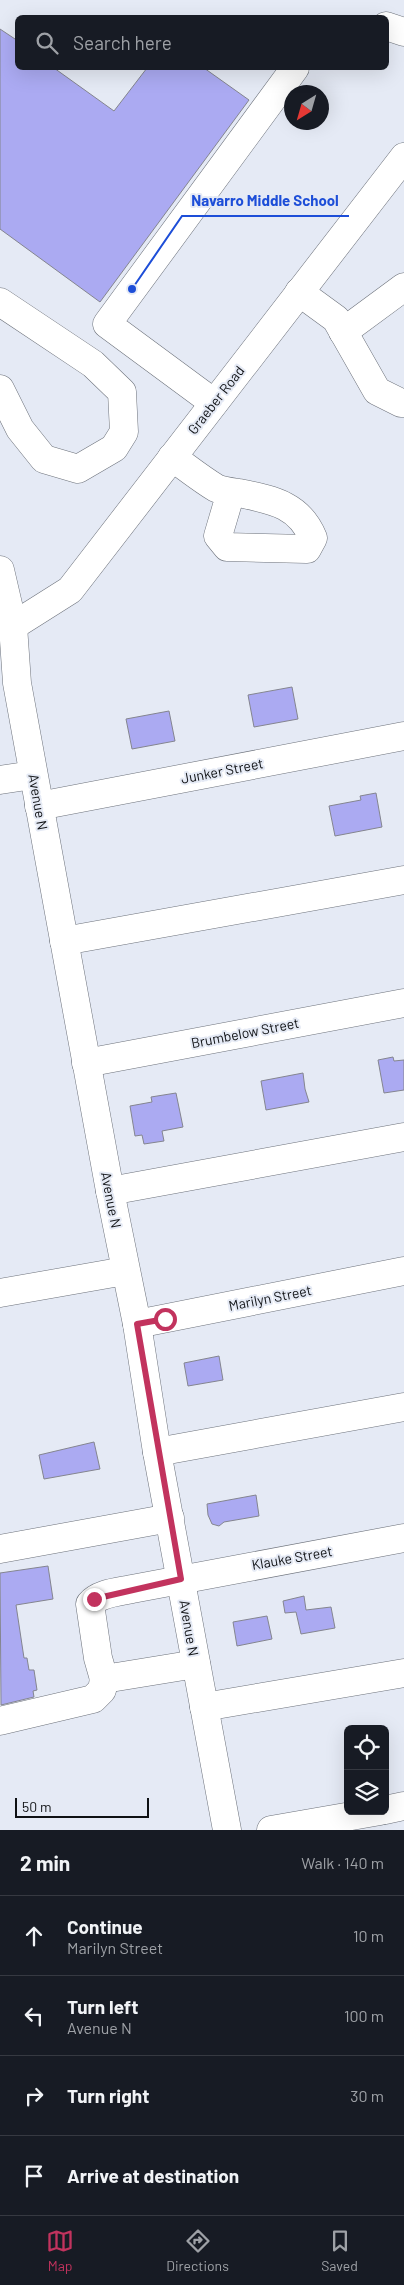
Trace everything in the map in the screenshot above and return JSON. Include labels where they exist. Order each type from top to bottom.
[{"type":"street","points":[[389,27],[404,32]]},
{"type":"street","points":[[214,403],[107,324],[294,70]]},
{"type":"street","name":"Graeber Road","points":[[13,626],[70,590],[404,156]]},
{"type":"street","points":[[343,332],[404,287]]},
{"type":"street","points":[[300,292],[336,319],[377,391],[404,403]]},
{"type":"street","points":[[0,302],[93,364],[122,392],[124,432],[114,448],[78,469],[44,459],[20,429],[0,389]]},
{"type":"street","points":[[172,457],[218,489],[231,492]]},
{"type":"street","name":"Avenue N","points":[[0,570],[13,626],[16,683],[110,1191],[137,1324],[157,1452],[227,1830]]},
{"type":"street","name":"Junker Street","points":[[39,806],[404,736]]},
{"type":"street","points":[[0,780],[34,775]]},
{"type":"street","points":[[64,941],[404,880]]},
{"type":"street","name":"Brumbelow Street","points":[[86,1063],[404,1003]]},
{"type":"street","points":[[110,1191],[404,1137]]},
{"type":"street","points":[[0,1293],[125,1270]]},
{"type":"street","name":"Marilyn Street","points":[[137,1324],[404,1271]]},
{"type":"street","points":[[157,1452],[404,1407]]},
{"type":"street","points":[[0,1549],[170,1518]]},
{"type":"street","name":"Klauke Street","points":[[104,1679],[98,1658],[90,1604],[94,1599],[181,1579],[404,1538]]},
{"type":"street","points":[[0,1721],[93,1699],[102,1690],[104,1679],[196,1664]]},
{"type":"street","points":[[204,1707],[404,1673]]},
{"type":"street","points":[[389,1809],[404,1806]]},
{"type":"street","points":[[271,1830],[365,1819]]},
{"type":"building","points":[[0,29],[15,39],[15,70],[57,70],[114,111],[145,70],[207,70],[249,100],[100,302],[0,229]]},
{"type":"building","points":[[292,687],[298,719],[254,727],[248,695]]},
{"type":"building","points":[[169,711],[175,741],[132,749],[126,719]]},
{"type":"building","points":[[376,793],[382,827],[335,836],[329,806],[361,800],[360,796]]},
{"type":"building","points":[[393,1057],[394,1061],[404,1060],[404,1090],[384,1093],[378,1060]]},
{"type":"building","points":[[303,1073],[309,1102],[266,1110],[261,1081]]},
{"type":"building","points":[[176,1093],[183,1127],[162,1131],[164,1141],[144,1144],[142,1135],[135,1136],[130,1106],[152,1102],[151,1097]]},
{"type":"building","points":[[219,1356],[223,1380],[188,1386],[184,1363]]},
{"type":"building","points":[[94,1442],[100,1469],[44,1479],[39,1455]]},
{"type":"building","points":[[256,1495],[259,1516],[224,1522],[219,1526],[212,1524],[208,1515],[207,1504]]},
{"type":"building","points":[[48,1566],[53,1599],[16,1605],[24,1658],[27,1658],[29,1670],[34,1670],[37,1690],[33,1691],[34,1697],[1,1705],[0,1573]]},
{"type":"building","points":[[304,1596],[306,1610],[331,1607],[335,1628],[301,1634],[296,1612],[285,1613],[283,1601]]},
{"type":"building","points":[[267,1616],[272,1639],[237,1646],[233,1622]]},
{"type":"place","name":"Navarro Middle School","points":[[132,289]]},
{"type":"route","points":[[94,1599],[181,1579],[157,1452],[137,1324],[165,1319]]}]
